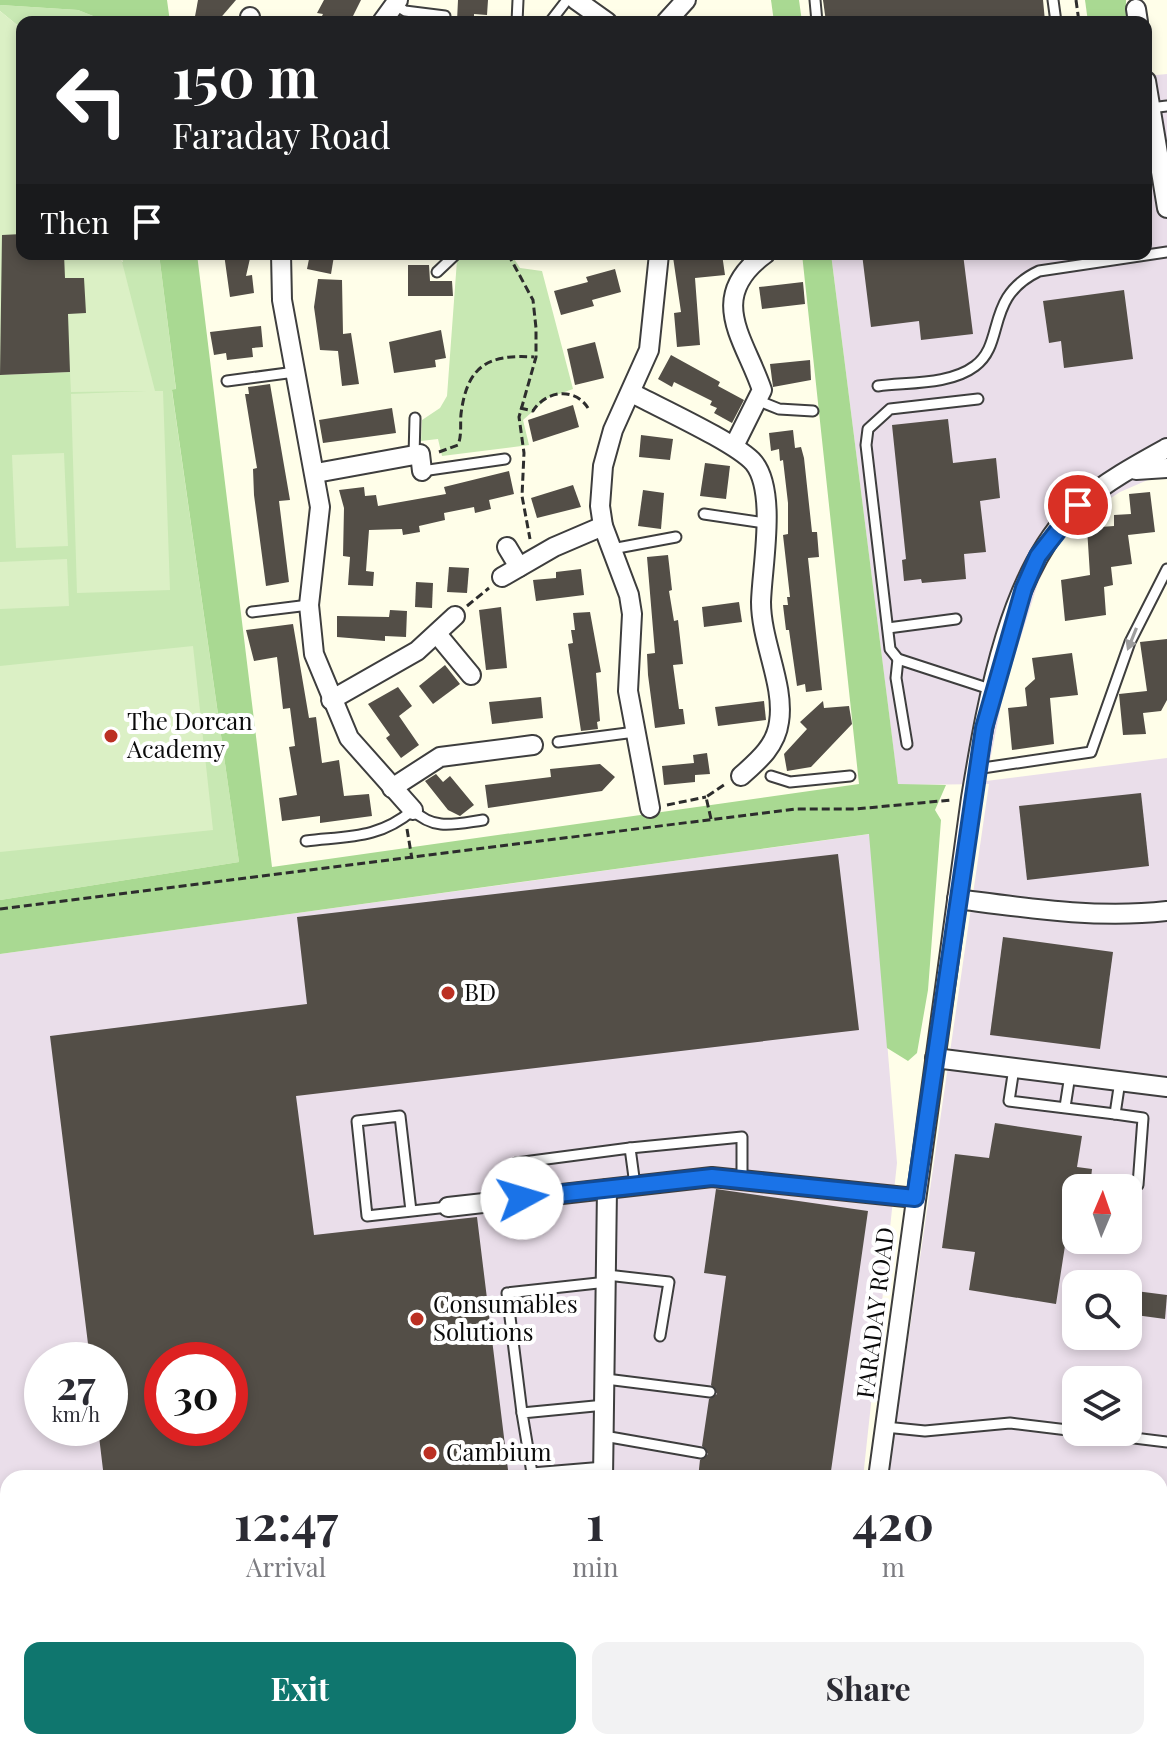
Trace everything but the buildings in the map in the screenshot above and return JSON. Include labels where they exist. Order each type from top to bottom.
[{"type":"street","points":[[576,0],[599,16]]},
{"type":"street","points":[[671,16],[686,0]]},
{"type":"street","points":[[1158,107],[1167,208]]},
{"type":"street","points":[[281,260],[282,300],[320,507],[309,605],[310,637],[331,700],[349,738],[413,810]]},
{"type":"street","points":[[650,808],[628,691],[632,614],[629,595],[603,526],[600,506],[603,466],[613,430],[649,350],[658,260]]},
{"type":"street","points":[[734,446],[759,401],[761,387],[734,324],[735,294],[744,260]]},
{"type":"street","points":[[632,393],[734,446],[755,464],[762,476],[765,523],[762,621],[780,707],[777,734],[759,760],[741,776]]},
{"type":"street","name":"FARADAY ROAD","points":[[879,1470],[971,798],[993,690],[1014,615],[1038,556],[1078,505],[1167,448]]},
{"type":"street","points":[[316,473],[418,460]]},
{"type":"street","name":"FARADAY ROAD","points":[[1134,470],[1167,468]]},
{"type":"street","points":[[502,577],[603,526]]},
{"type":"street","points":[[507,547],[527,562]]},
{"type":"street","points":[[331,700],[399,663],[455,616]]},
{"type":"street","points":[[437,634],[471,675]]},
{"type":"street","points":[[392,788],[440,757],[533,745]]},
{"type":"street","points":[[759,760],[771,776]]},
{"type":"street","points":[[957,899],[1075,914],[1117,916],[1167,911]]},
{"type":"street","points":[[935,1058],[1167,1087]]},
{"type":"street","points":[[448,1207],[712,1177],[915,1198]]},
{"type":"street","points":[[604,1470],[607,1189]]},
{"type":"lane","points":[[555,16],[567,0]]},
{"type":"lane","points":[[396,2],[405,11],[445,16]]},
{"type":"lane","points":[[437,272],[450,260]]},
{"type":"lane","points":[[878,386],[943,378],[973,368],[985,356],[1002,305],[1022,282],[1049,268],[1094,260]]},
{"type":"lane","points":[[227,381],[296,371]]},
{"type":"lane","points":[[978,399],[890,409],[868,429],[866,445],[890,649],[898,659],[993,690]]},
{"type":"lane","points":[[759,401],[779,409],[813,411]]},
{"type":"lane","points":[[415,418],[418,460],[505,459]]},
{"type":"lane","points":[[704,514],[765,523]]},
{"type":"lane","points":[[612,549],[676,537]]},
{"type":"lane","points":[[976,769],[1091,752],[1130,642],[1167,569]]},
{"type":"lane","points":[[252,612],[309,605]]},
{"type":"lane","points":[[888,628],[956,619]]},
{"type":"lane","points":[[898,659],[896,678],[907,744]]},
{"type":"lane","points":[[558,742],[635,732]]},
{"type":"lane","points":[[771,776],[790,782],[850,776]]},
{"type":"lane","points":[[306,841],[375,833],[391,828],[413,810],[427,823],[438,826],[483,820]]},
{"type":"lane","points":[[1014,1068],[1009,1101],[1143,1118],[1139,1174]]},
{"type":"lane","points":[[1065,1107],[1070,1074]]},
{"type":"lane","points":[[1115,1114],[1120,1081]]},
{"type":"lane","points":[[411,1211],[400,1116],[357,1121],[367,1216],[448,1207]]},
{"type":"lane","points":[[522,1198],[516,1163],[742,1137],[742,1178]]},
{"type":"lane","points":[[630,1148],[635,1185]]},
{"type":"lane","points":[[532,1470],[507,1293],[607,1279],[669,1282],[660,1336]]},
{"type":"lane","points":[[606,1379],[710,1392]]},
{"type":"lane","points":[[522,1413],[605,1405]]},
{"type":"lane","points":[[885,1427],[925,1431],[1010,1423],[1062,1429]]},
{"type":"lane","points":[[604,1436],[701,1453]]},
{"type":"lane","points":[[1142,1439],[1167,1442]]},
{"type":"lane","points":[[878,1750],[906,1750]]},
{"type":"path","points":[[511,260],[533,300],[536,357],[520,408],[527,562]]},
{"type":"path","points":[[418,460],[458,445],[463,400],[476,374],[487,362],[506,355],[536,357]]},
{"type":"path","points":[[520,408],[533,411],[544,399],[564,393],[579,397],[588,408]]},
{"type":"path","points":[[455,616],[502,577]]},
{"type":"path","points":[[650,808],[706,797],[741,776]]},
{"type":"path","points":[[706,797],[711,820]]},
{"type":"path","points":[[0,909],[795,809],[848,809],[971,798]]},
{"type":"path","points":[[412,859],[406,824],[413,810]]},
{"type":"shaded area","points":[[1167,74],[1167,479],[1150,479],[1120,492],[1085,515],[1056,546],[1038,583],[1004,690],[986,781],[1167,758],[1167,1470],[889,1470],[989,784],[898,785],[832,260],[1152,260],[1152,75]]},
{"type":"shaded area","points":[[870,834],[897,1163],[864,1470],[0,1470],[0,954]]},
{"type":"green space","points":[[0,0],[167,0],[169,16],[93,16],[78,10],[0,5]]},
{"type":"green space","points":[[771,0],[799,0],[801,16],[773,16]]},
{"type":"green space","points":[[1085,0],[1126,0],[1126,16],[1087,16]]},
{"type":"green space","points":[[0,5],[78,10],[93,16],[16,16],[16,24],[0,11]]},
{"type":"green space","points":[[0,11],[16,24],[16,260],[122,260],[155,391],[163,391],[170,590],[77,593],[71,394],[147,391],[71,392],[70,372],[0,375]]},
{"type":"green space","name":"The Dorcan Academy","points":[[105,260],[160,260],[176,390],[172,391],[239,862],[0,900],[0,375],[70,372]]},
{"type":"green space","points":[[160,260],[198,260],[272,867],[859,784],[803,260],[832,260],[898,784],[946,785],[935,810],[941,820],[928,990],[917,1053],[908,1061],[887,1048],[869,834],[0,954],[0,900],[239,862],[172,390],[176,389]]},
{"type":"green space","points":[[457,260],[515,260],[520,268],[542,271],[573,389],[548,398],[523,420],[529,445],[442,456],[438,439],[421,441],[422,420],[440,408],[447,396]]},
{"type":"green space","points":[[64,453],[68,546],[16,548],[12,455]]},
{"type":"green space","points":[[67,559],[69,606],[0,609],[0,562]]},
{"type":"green space","points":[[193,646],[213,830],[0,852],[0,666]]},
{"type":"place","name":"The Dorcan Academy","points":[[111,736]]},
{"type":"place","name":"BD","points":[[448,993]]},
{"type":"place","name":"Consumables Solutions","points":[[417,1319]]},
{"type":"place","name":"Cambium","points":[[430,1453]]},
{"type":"route","points":[[522,1198],[712,1177],[915,1198],[971,798],[984,728],[1024,588],[1038,556],[1078,505]]}]
